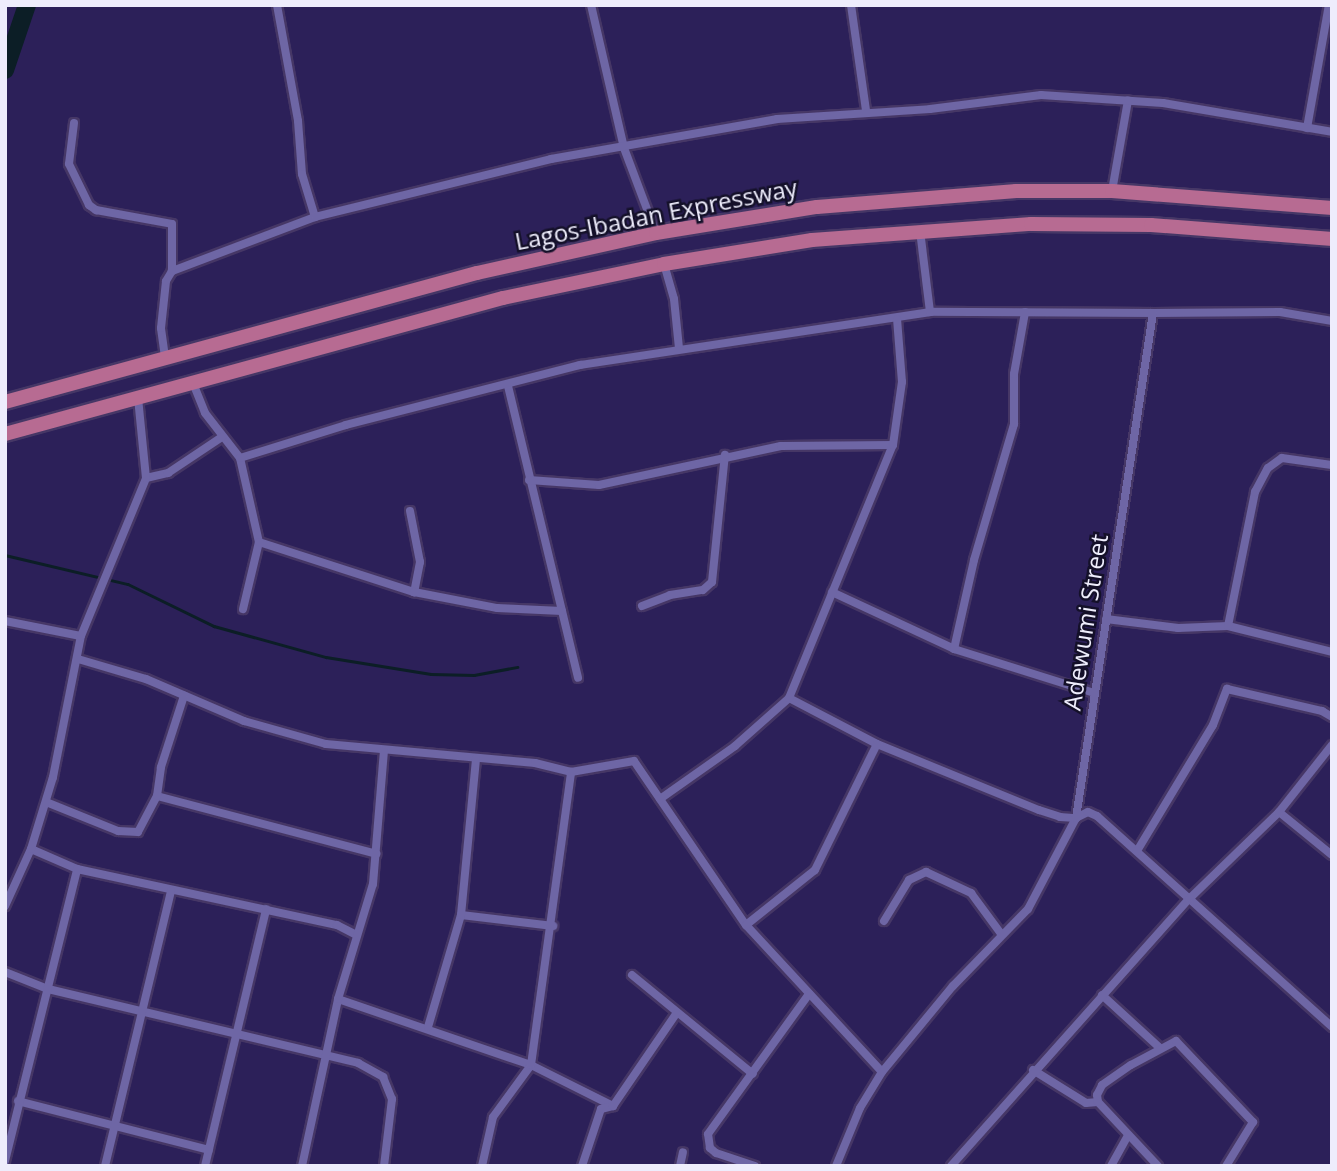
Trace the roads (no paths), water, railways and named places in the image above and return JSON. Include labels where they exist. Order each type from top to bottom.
[{"type":"highway","name":"Lagos-Ibadan Expressway","points":[[5,402],[477,273],[656,233],[817,207],[1016,191],[1112,191],[1332,208]]},
{"type":"highway","name":"Lagos-Ibadan Expressway","points":[[12,433],[503,298],[664,264],[812,240],[920,229],[1151,225],[1332,239]]},
{"type":"street","points":[[277,5],[298,121],[302,174],[315,217]]},
{"type":"street","points":[[591,5],[624,148],[656,233]]},
{"type":"street","points":[[851,5],[866,111]]},
{"type":"street","points":[[1307,128],[1329,9]]},
{"type":"street","points":[[172,271],[315,217],[551,159],[777,119],[866,111],[930,109],[1041,95],[1128,100],[1332,132]]},
{"type":"street","points":[[1112,191],[1128,100]]},
{"type":"street","points":[[74,123],[69,164],[89,205],[96,210],[172,224],[172,271],[166,281],[161,328],[165,357]]},
{"type":"street","points":[[920,229],[930,312]]},
{"type":"street","points":[[664,264],[674,299],[679,348]]},
{"type":"street","points":[[240,458],[346,425],[508,386],[580,365],[930,312],[1280,312],[1332,321]]},
{"type":"street","points":[[954,649],[974,560],[1014,424],[1014,374],[1026,312]]},
{"type":"street","name":"Adewumi Street","points":[[836,1166],[860,1108],[881,1072],[1043,886],[1076,818],[1153,313]]},
{"type":"street","points":[[660,799],[726,753],[789,698],[832,592],[868,514],[893,444],[902,382],[897,319]]},
{"type":"street","points":[[193,383],[222,438],[240,458],[260,542],[243,609]]},
{"type":"street","points":[[508,386],[578,678]]},
{"type":"street","points":[[5,906],[31,849],[46,802],[78,659],[80,636],[146,478],[138,398]]},
{"type":"street","points":[[146,478],[168,473],[222,438]]},
{"type":"street","points":[[529,480],[599,485],[725,455],[781,446],[893,444]]},
{"type":"street","points":[[642,606],[670,595],[703,590],[712,582],[725,455]]},
{"type":"street","points":[[1228,626],[1255,492],[1268,468],[1282,458],[1332,465]]},
{"type":"street","points":[[410,511],[420,562],[414,592]]},
{"type":"street","points":[[260,542],[414,592],[497,608],[562,611]]},
{"type":"street","points":[[832,592],[954,649],[1094,693]]},
{"type":"street","points":[[1106,619],[1178,628],[1228,626],[1332,652]]},
{"type":"street","points":[[5,621],[80,636]]},
{"type":"street","points":[[78,659],[146,679],[264,727],[326,744],[476,759],[571,772],[634,761],[746,925],[881,1072]]},
{"type":"street","points":[[1137,851],[1213,725],[1227,689],[1322,711],[1332,717]]},
{"type":"street","points":[[46,802],[131,834],[138,832],[157,796],[161,767],[184,696]]},
{"type":"street","points":[[789,698],[877,744],[1039,810],[1076,818],[1088,812],[1097,816],[1332,1027]]},
{"type":"street","points":[[746,925],[815,870],[877,744]]},
{"type":"street","points":[[951,1166],[1190,898],[1279,812],[1332,745]]},
{"type":"street","points":[[302,1166],[330,1054],[338,999],[355,934],[367,907],[376,854],[384,750]]},
{"type":"street","points":[[428,1027],[461,915],[476,759]]},
{"type":"street","points":[[482,1166],[493,1117],[531,1065],[553,926],[571,772]]},
{"type":"street","points":[[157,796],[376,854]]},
{"type":"street","points":[[1279,812],[1332,855]]},
{"type":"street","points":[[31,849],[77,869],[266,909],[355,934]]},
{"type":"street","points":[[5,1161],[9,1124],[19,1101],[77,869]]},
{"type":"street","points":[[884,922],[909,880],[926,872],[971,893],[1002,935]]},
{"type":"street","points":[[106,1166],[139,1009],[171,891]]},
{"type":"street","points":[[205,1166],[266,909]]},
{"type":"street","points":[[461,915],[553,926]]},
{"type":"street","points":[[5,972],[48,989],[330,1054],[383,1077],[393,1113],[384,1166]]},
{"type":"street","points":[[632,975],[676,1014],[753,1074]]},
{"type":"street","points":[[755,1166],[716,1153],[710,1148],[708,1134],[809,994]]},
{"type":"street","points":[[1102,995],[1159,1047]]},
{"type":"street","points":[[338,999],[428,1027],[531,1065],[572,1081],[614,1106]]},
{"type":"street","points":[[582,1166],[601,1109],[614,1106],[676,1014]]},
{"type":"street","points":[[1098,1102],[1102,1085],[1159,1047],[1176,1041],[1185,1046],[1250,1115],[1253,1122],[1248,1136],[1226,1166]]},
{"type":"street","points":[[1034,1070],[1086,1103],[1098,1102]]},
{"type":"street","points":[[19,1101],[209,1150]]},
{"type":"street","points":[[1098,1102],[1158,1166]]},
{"type":"street","points":[[1111,1166],[1128,1135]]},
{"type":"street","points":[[680,1166],[683,1152]]},
{"type":"waterway","points":[[5,70],[27,5]]},
{"type":"waterway","points":[[5,555],[128,584],[214,626],[326,657],[431,674],[474,675],[517,667]]}]
